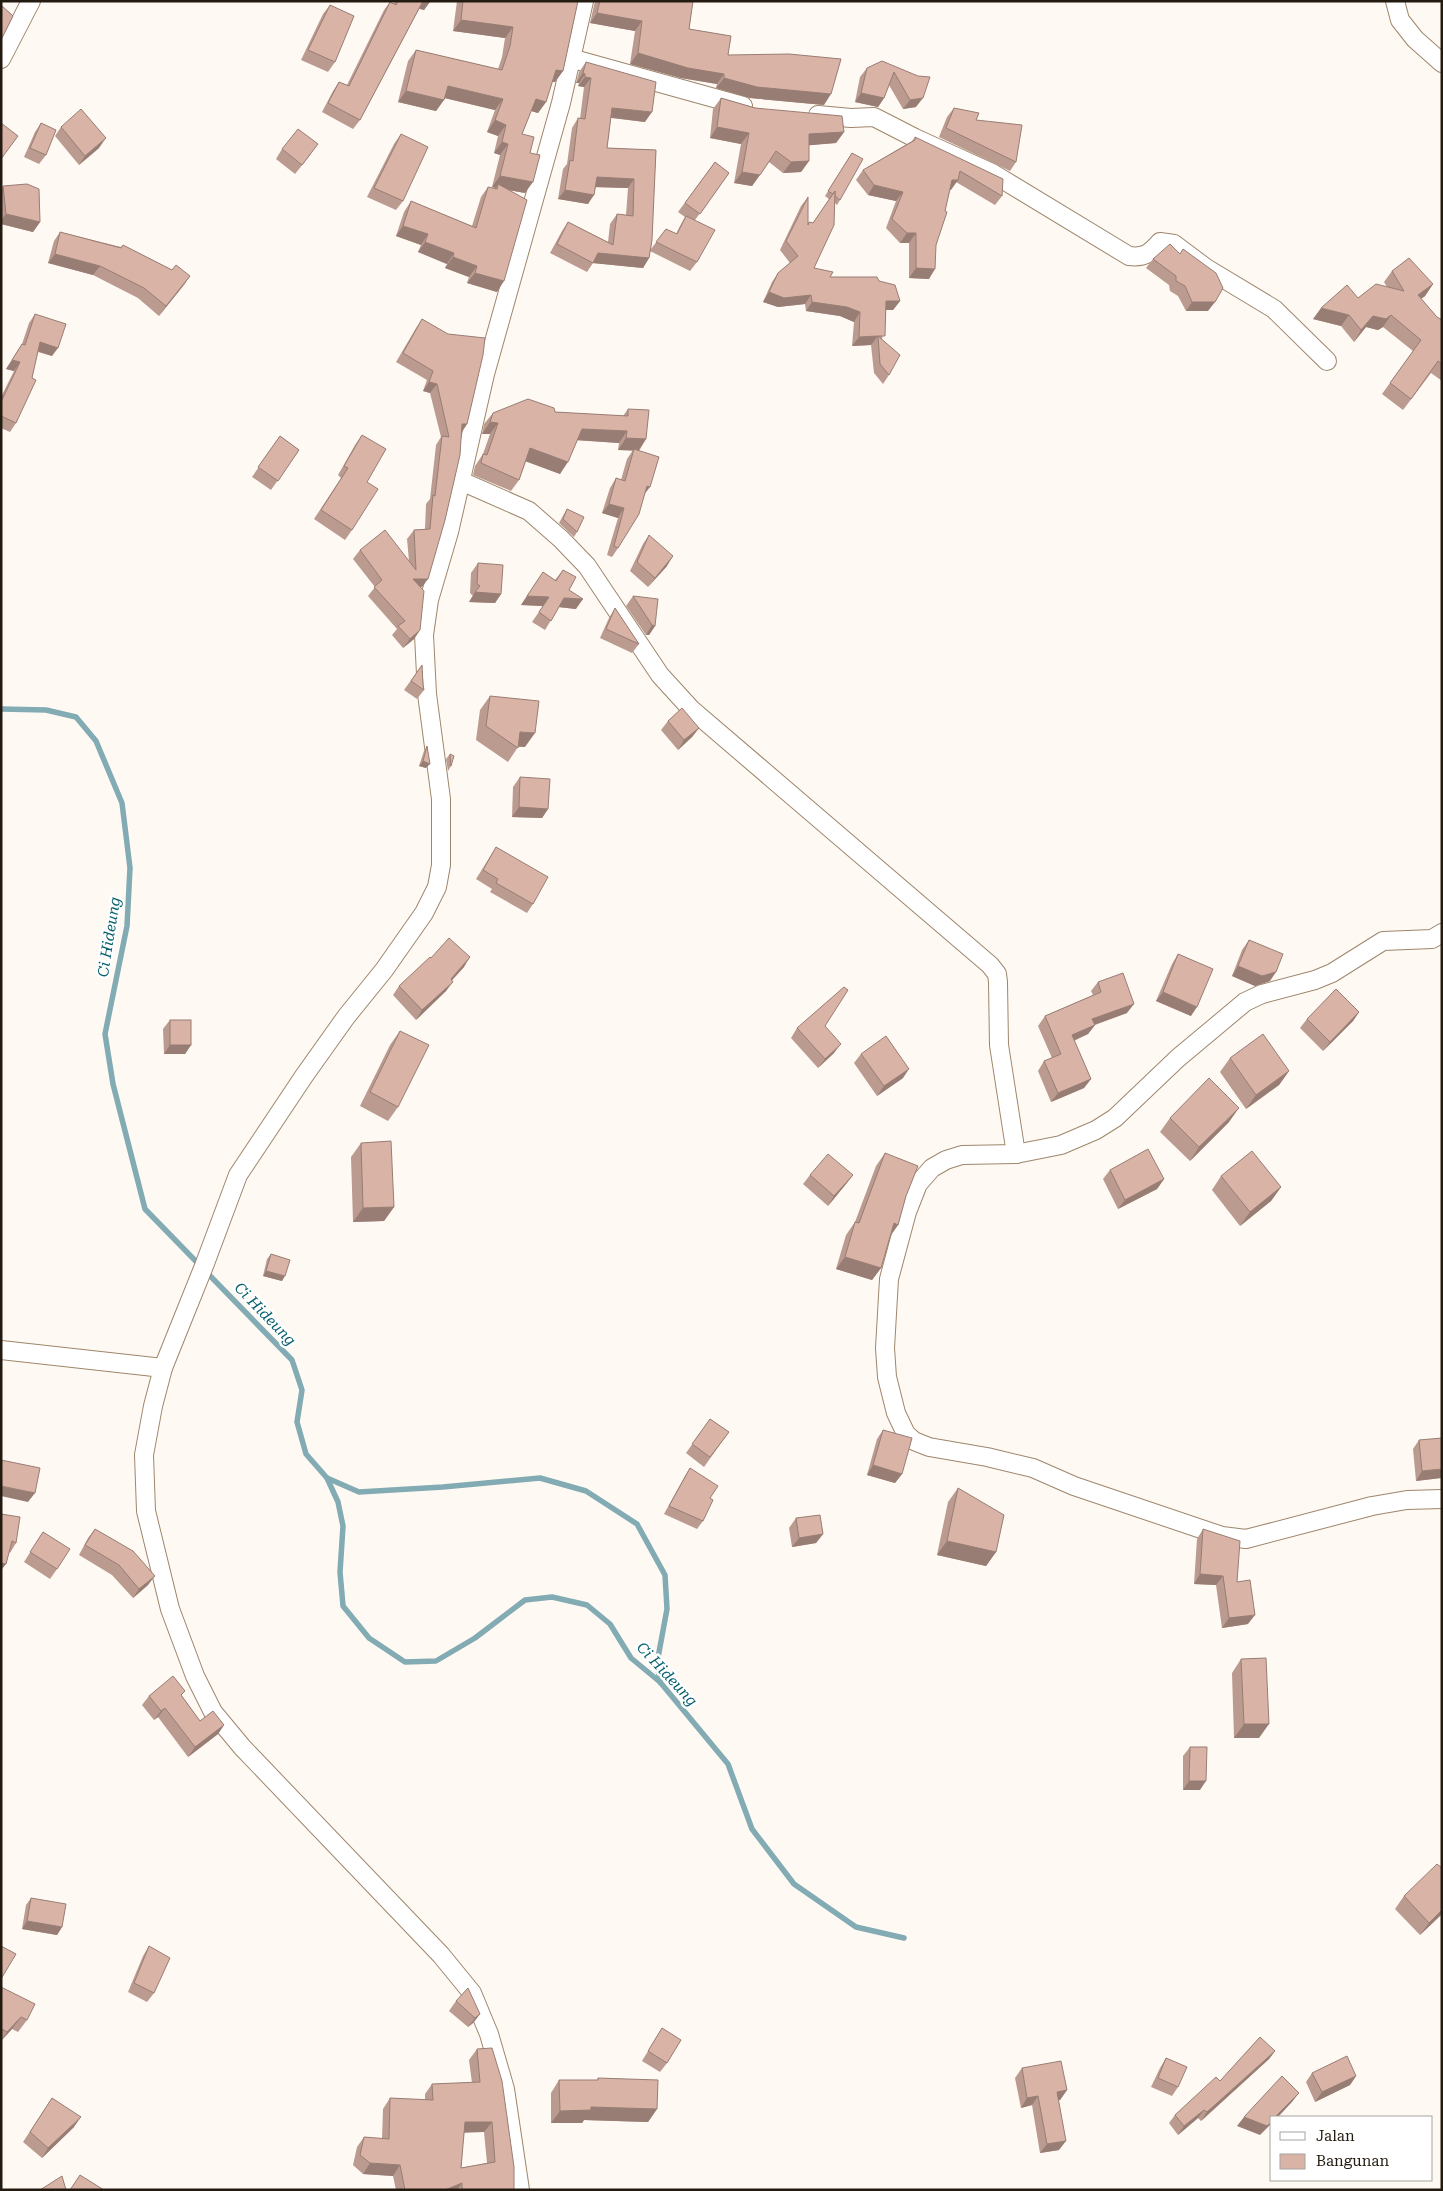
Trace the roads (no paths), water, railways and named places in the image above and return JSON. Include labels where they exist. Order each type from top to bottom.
[{"type":"street","points":[[1,59],[31,1]]},
{"type":"street","points":[[520,2190],[505,2089],[489,2034],[472,1994],[441,1955],[242,1747],[213,1712],[195,1676],[170,1610],[146,1511],[144,1454],[162,1368],[204,1266],[238,1175],[304,1076],[414,927],[438,887],[441,865],[441,799],[427,694],[424,635],[429,600],[450,532],[484,374],[561,103],[584,1]]},
{"type":"street","points":[[1395,1],[1400,20],[1416,39],[1442,63]]},
{"type":"street","points":[[570,58],[760,109]]},
{"type":"street","points":[[798,113],[851,118],[874,117],[992,173],[1130,256],[1140,258],[1147,256],[1160,242],[1174,244],[1206,268],[1274,310],[1327,361]]},
{"type":"street","points":[[460,481],[529,511],[561,539],[587,566],[660,675],[684,703],[997,974],[999,1045],[1016,1154]]},
{"type":"street","points":[[1442,933],[1432,939],[1383,941],[1332,973],[1315,980],[1262,994],[1246,1002],[1178,1058],[1115,1118],[1096,1130],[1061,1145],[1016,1154],[962,1155],[946,1160],[932,1168],[918,1184],[907,1212],[889,1279],[885,1348],[887,1377],[896,1413],[906,1434],[914,1441],[930,1447],[987,1457],[1033,1468],[1074,1486],[1222,1536],[1246,1539],[1372,1506],[1407,1500],[1442,1499]]},
{"type":"street","points":[[1,1350],[162,1368]]},
{"type":"waterway","name":"Ci Hideung","points":[[1,709],[46,710],[76,717],[96,741],[122,803],[130,868],[127,926],[105,1034],[113,1084],[145,1209],[292,1360],[302,1390],[297,1422],[306,1454],[327,1478],[338,1502],[343,1526],[340,1572],[343,1606],[369,1638],[405,1662],[436,1661],[475,1638],[525,1600],[552,1597],[587,1605],[610,1624],[631,1658],[660,1682],[728,1764],[752,1829],[794,1884],[856,1927],[904,1938]]},
{"type":"waterway","points":[[327,1478],[359,1492],[540,1478],[586,1491],[637,1524],[665,1575],[667,1609],[657,1663],[660,1682]]}]
